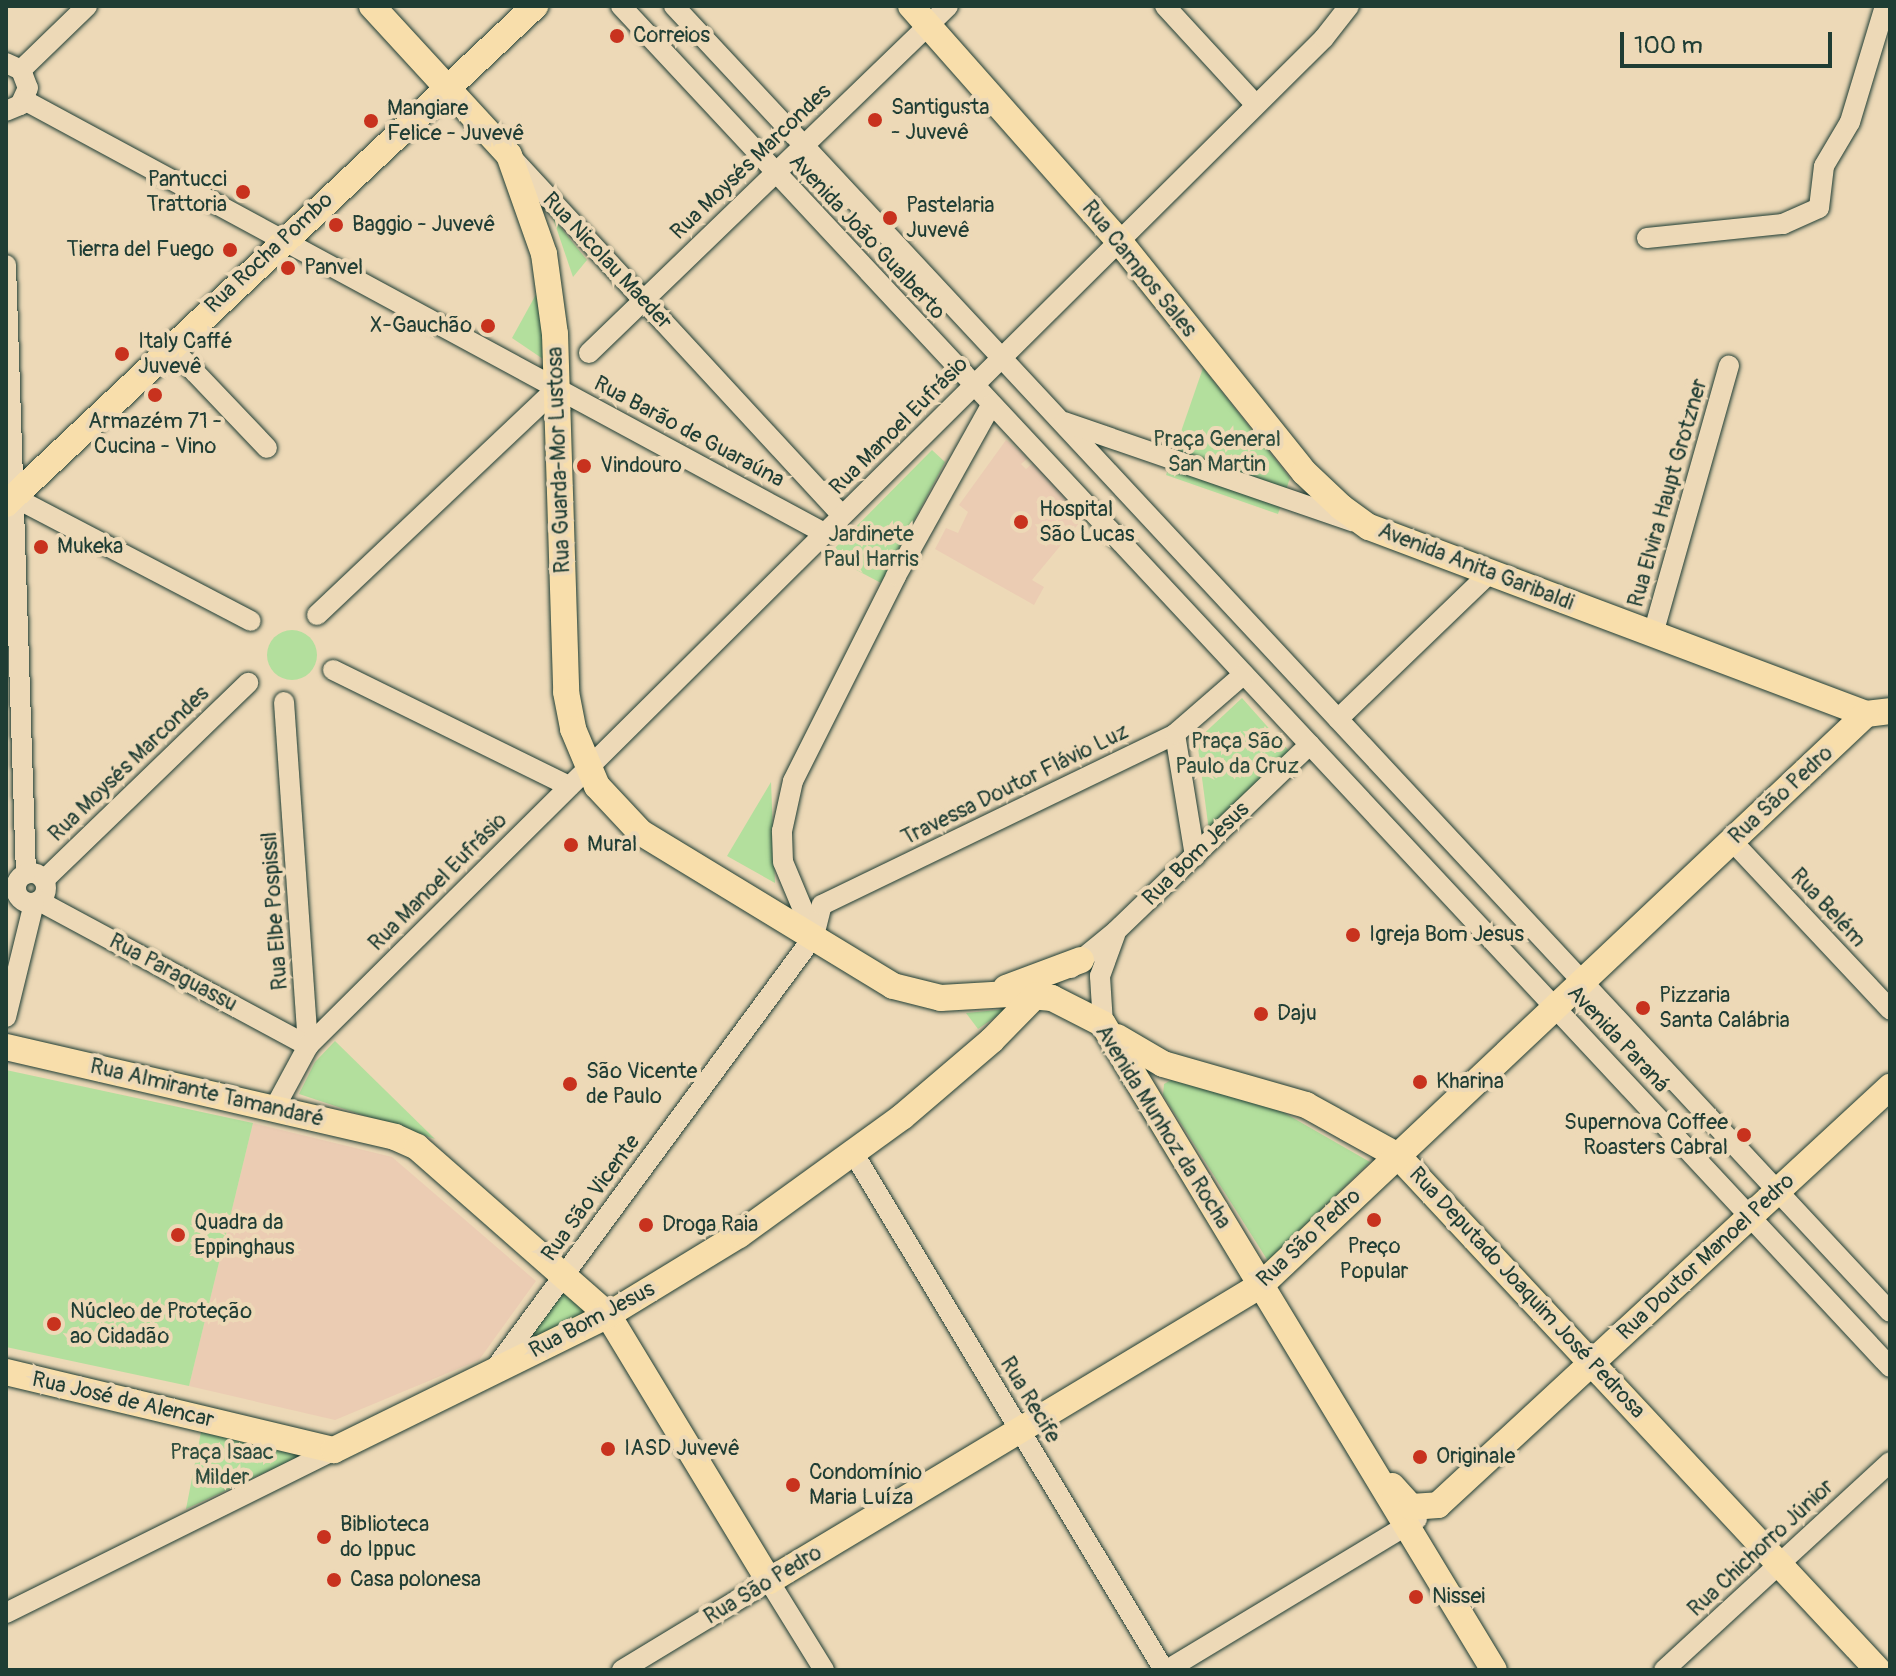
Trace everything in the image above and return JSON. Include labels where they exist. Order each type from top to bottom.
[{"type":"main road","name":"Rua Nicolau Maeder","points":[[372,6],[509,155]]},
{"type":"main road","name":"Rua Rocha Pombo","points":[[9,498],[169,345],[535,6]]},
{"type":"main road","name":"Rua Campos Sales","points":[[920,15],[1119,241],[1304,472],[1369,527]]},
{"type":"main road","name":"Rua Guarda-Mor Lustosa","points":[[509,155],[544,254],[557,388],[566,692],[573,729],[588,767],[608,801],[640,832],[814,936]]},
{"type":"main road","name":"Avenida Anita Garibaldi","points":[[1369,527],[1653,634],[1878,712],[1890,729]]},
{"type":"main road","name":"Rua São Pedro","points":[[769,1581],[1261,1285],[1732,841],[1878,712]]},
{"type":"main road","name":"Avenida Munhoz da Rocha","points":[[814,936],[908,992],[941,998],[987,994],[1036,995],[1067,1002],[1103,1024],[1494,1670]]},
{"type":"main road","points":[[987,994],[1081,960]]},
{"type":"main road","name":"Rua Bom Jesus","points":[[334,1450],[608,1315],[739,1235],[854,1154],[982,1050],[1036,995]]},
{"type":"main road","name":"Rua Deputado Joaquim José Pedrosa","points":[[1103,1024],[1149,1059],[1306,1105],[1398,1156],[1878,1670]]},
{"type":"main road","name":"Rua Almirante Tamandaré","points":[[6,1047],[407,1140],[564,1276]]},
{"type":"main road","name":"Rua Doutor Manoel Pedro","points":[[1438,1505],[1890,1087]]},
{"type":"main road","points":[[564,1276],[608,1315],[769,1581]]},
{"type":"main road","name":"Rua José de Alencar","points":[[6,1372],[334,1450]]},
{"type":"main road","points":[[1356,1442],[1405,1503],[1418,1509],[1438,1505]]},
{"type":"street","points":[[15,105],[27,81],[13,66],[87,6]]},
{"type":"street","name":"Avenida João Gualberto","points":[[621,6],[1310,744]]},
{"type":"street","name":"Avenida João Gualberto","points":[[674,6],[1338,719]]},
{"type":"street","name":"Rua Moysés Marcondes","points":[[589,353],[803,146],[920,15],[948,6]]},
{"type":"street","points":[[1165,6],[1256,105]]},
{"type":"street","name":"Rua Manoel Eufrásio","points":[[308,1046],[1256,105],[1349,6]]},
{"type":"street","points":[[1647,238],[1783,224],[1819,208],[1824,166],[1850,122],[1885,6]]},
{"type":"street","name":"Rua Barão de Guaraúna","points":[[15,105],[283,240],[824,533]]},
{"type":"street","name":"Rua Nicolau Maeder","points":[[509,155],[842,515]]},
{"type":"street","points":[[6,265],[9,498],[23,881]]},
{"type":"street","points":[[169,345],[267,448]]},
{"type":"street","name":"Rua Elvira Haupt Grotzner","points":[[1653,634],[1729,366]]},
{"type":"street","points":[[317,615],[557,388]]},
{"type":"street","points":[[814,936],[783,862],[782,831],[793,781],[991,405]]},
{"type":"street","name":"Avenida Anita Garibaldi","points":[[1061,420],[1369,527]]},
{"type":"street","points":[[936,423],[958,431],[965,450]]},
{"type":"street","points":[[790,514],[806,508],[813,483]]},
{"type":"street","points":[[9,498],[251,621]]},
{"type":"street","points":[[1338,719],[1491,572]]},
{"type":"street","points":[[333,670],[569,786]]},
{"type":"street","name":"Travessa Doutor Flávio Luz","points":[[814,936],[822,905],[1175,734],[1244,674]]},
{"type":"street","name":"Rua Moysés Marcondes","points":[[23,881],[248,683]]},
{"type":"street","name":"Rua Elbe Pospissil","points":[[284,702],[308,1046]]},
{"type":"street","name":"Avenida Paraná","points":[[1338,719],[1890,1312]]},
{"type":"street","points":[[1175,734],[1195,856]]},
{"type":"street","name":"Avenida Paraná","points":[[1310,744],[1890,1367]]},
{"type":"street","name":"Rua Bom Jesus","points":[[1036,995],[1116,931],[1310,744]]},
{"type":"street","name":"Rua Belém","points":[[1732,841],[1890,1009]]},
{"type":"street","name":"Rua Paraguassu","points":[[23,881],[21,900],[36,902],[308,1046]]},
{"type":"street","points":[[6,1017],[36,902]]},
{"type":"street","name":"Rua Bom Jesus","points":[[1103,1024],[1100,976],[1116,931]]},
{"type":"street","name":"Rua São Vicente","points":[[492,1372],[814,936]]},
{"type":"street","points":[[274,1109],[308,1046]]},
{"type":"street","name":"Rua Recife","points":[[854,1154],[1166,1670]]},
{"type":"street","name":"Rua Bom Jesus","points":[[6,1613],[334,1450]]},
{"type":"street","name":"Rua Chichorro Júnior","points":[[1664,1670],[1890,1462]]},
{"type":"street","name":"Rua Doutor Manoel Pedro","points":[[1166,1670],[1438,1505]]},
{"type":"street","points":[[769,1581],[824,1670]]},
{"type":"street","name":"Rua São Pedro","points":[[622,1670],[769,1581]]},
{"type":"shaded area","name":"Hospital São Lucas","points":[[1006,440],[1028,458],[1021,464],[1026,469],[1033,463],[1085,516],[1032,580],[1044,587],[1034,605],[935,549],[946,528],[958,533],[968,512],[959,505]]},
{"type":"shaded area","points":[[253,1123],[392,1157],[536,1281],[479,1360],[335,1420],[189,1386]]},
{"type":"green space","points":[[553,218],[587,260],[573,277]]},
{"type":"green space","points":[[539,289],[546,361],[512,338]]},
{"type":"green space","name":"Praça General San Martin","points":[[1203,368],[1290,478],[1278,514],[1166,475]]},
{"type":"green space","name":"Jardinete Paul Harris","points":[[932,450],[945,462],[881,583],[828,555]]},
{"type":"green space","points":[[292,630],[309,638],[317,655],[309,672],[292,680],[275,672],[267,655],[275,638]]},
{"type":"green space","name":"Praça São Paulo da Cruz","points":[[1242,698],[1291,753],[1209,831],[1197,740]]},
{"type":"green space","points":[[771,782],[775,883],[727,856]]},
{"type":"green space","points":[[1007,1009],[978,1029],[966,1013]]},
{"type":"green space","points":[[335,1041],[435,1139],[299,1094],[315,1062]]},
{"type":"green space","points":[[6,1070],[253,1123],[189,1386],[6,1347]]},
{"type":"green space","points":[[1171,1080],[1274,1107],[1370,1162],[1268,1261],[1163,1095],[1164,1084]]},
{"type":"green space","points":[[565,1287],[597,1314],[516,1353]]},
{"type":"green space","name":"Praça Isaac Milder","points":[[201,1432],[303,1455],[186,1509]]},
{"type":"place","name":"Correios","points":[[617,36]]},
{"type":"place","name":"Santigusta - Juvevê","points":[[875,120]]},
{"type":"place","name":"Mangiare Felice - Juvevê","points":[[371,121]]},
{"type":"place","name":"Pantucci Trattoria","points":[[243,192]]},
{"type":"place","name":"Pastelaria Juvevê","points":[[890,218]]},
{"type":"place","name":"Baggio - Juvevê","points":[[336,225]]},
{"type":"place","name":"Tierra del Fuego","points":[[230,250]]},
{"type":"place","name":"Panvel","points":[[288,268]]},
{"type":"place","name":"X-Gauchão","points":[[488,326]]},
{"type":"place","name":"Italy Caffé Juvevê","points":[[122,354]]},
{"type":"place","name":"Armazém 71 - Cucina - Vino","points":[[155,395]]},
{"type":"place","name":"Vindouro","points":[[584,466]]},
{"type":"place","name":"Hospital São Lucas","points":[[1021,522]]},
{"type":"place","name":"Mukeka","points":[[41,547]]},
{"type":"place","name":"Mural","points":[[571,845]]},
{"type":"place","name":"Igreja Bom Jesus","points":[[1353,935]]},
{"type":"place","name":"Pizzaria Santa Calábria","points":[[1643,1008]]},
{"type":"place","name":"Daju","points":[[1261,1014]]},
{"type":"place","name":"Kharina","points":[[1420,1082]]},
{"type":"place","name":"São Vicente de Paulo","points":[[570,1084]]},
{"type":"place","name":"Supernova Coffee Roasters Cabral","points":[[1744,1135]]},
{"type":"place","name":"Preço Popular","points":[[1374,1220]]},
{"type":"place","name":"Droga Raia","points":[[646,1225]]},
{"type":"place","name":"Quadra da Eppinghaus","points":[[178,1235]]},
{"type":"place","name":"Núcleo de Proteção ao Cidadão","points":[[54,1324]]},
{"type":"place","name":"IASD Juvevê","points":[[608,1449]]},
{"type":"place","name":"Originale","points":[[1420,1457]]},
{"type":"place","name":"Condomínio Maria Luíza","points":[[793,1485]]},
{"type":"place","name":"Biblioteca do Ippuc","points":[[324,1537]]},
{"type":"place","name":"Casa polonesa","points":[[334,1580]]},
{"type":"place","name":"Nissei","points":[[1416,1597]]}]
